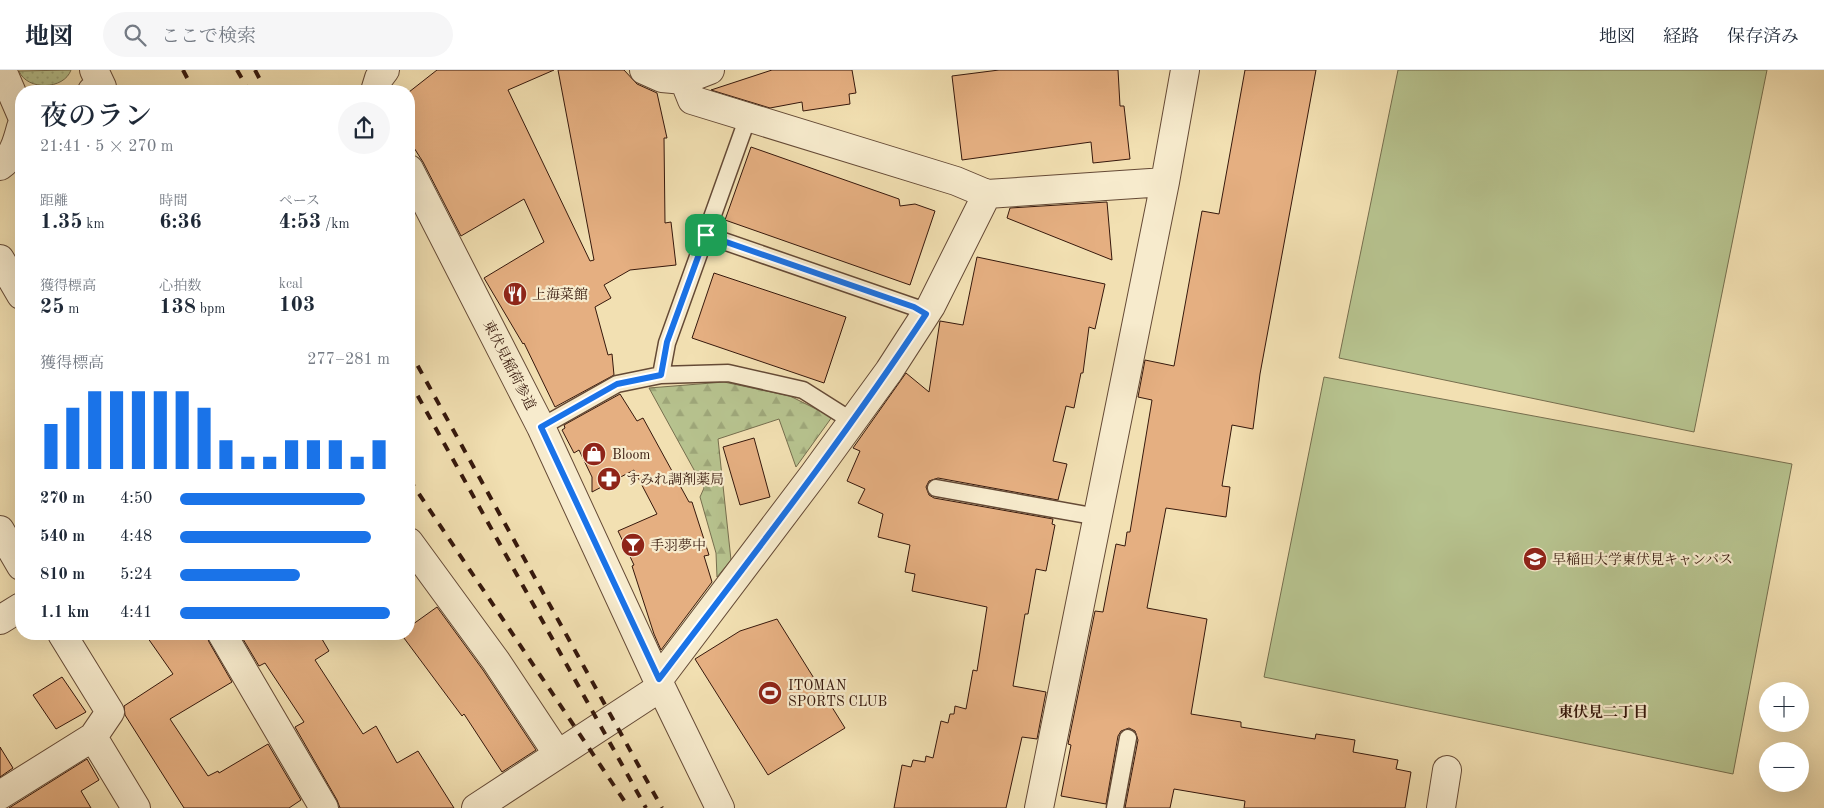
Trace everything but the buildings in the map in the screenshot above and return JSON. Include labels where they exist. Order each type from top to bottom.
[{"type":"street","points":[[376,85],[378,78],[385,70]]},
{"type":"street","points":[[644,70],[662,78],[710,70]]},
{"type":"street","points":[[1041,808],[1165,182],[1185,70]]},
{"type":"street","points":[[4,72],[15,99]]},
{"type":"street","points":[[683,75],[692,100],[956,180],[987,194],[1165,182]]},
{"type":"street","points":[[0,166],[7,161],[15,144]]},
{"type":"street","name":"東伏見稲荷参道","points":[[415,181],[541,427],[720,808]]},
{"type":"street","points":[[476,808],[660,683],[852,421],[926,314],[987,194]]},
{"type":"street","points":[[0,259],[15,285]]},
{"type":"street","points":[[0,530],[15,556]]},
{"type":"street","points":[[415,550],[496,661],[557,753]]},
{"type":"street","points":[[0,620],[15,611]]},
{"type":"street","points":[[0,795],[94,737],[110,712],[66,640]]},
{"type":"street","points":[[226,640],[324,808]]},
{"type":"street","points":[[94,737],[136,808]]},
{"type":"street","points":[[1441,808],[1447,770]]},
{"type":"lane","points":[[661,375],[667,342],[748,117]]},
{"type":"lane","points":[[706,235],[914,307],[926,314]]},
{"type":"lane","points":[[541,427],[617,384],[661,375],[728,373],[803,390],[852,421]]},
{"type":"lane","points":[[936,488],[1098,517]]},
{"type":"lane","points":[[1115,808],[1128,738]]},
{"type":"green space","points":[[71,70],[67,77],[50,85],[37,85],[30,82],[23,78],[19,71]]},
{"type":"green space","points":[[1398,70],[1767,70],[1694,432],[1339,358]]},
{"type":"green space","points":[[1324,377],[1792,464],[1733,774],[1264,677]]},
{"type":"green space","points":[[724,382],[790,396],[832,417],[796,467],[779,419],[718,439],[731,560],[717,577],[716,553],[700,497],[704,488],[649,388]]},
{"type":"railway","points":[[183,70],[191,85]]},
{"type":"railway","points":[[237,70],[246,85]]},
{"type":"railway","points":[[255,70],[263,85]]},
{"type":"railway","points":[[415,361],[662,808]]},
{"type":"railway","points":[[415,391],[646,808]]},
{"type":"railway","points":[[415,488],[629,808]]},
{"type":"place","name":"上海菜館","points":[[515,294]]},
{"type":"place","name":"Bloom","points":[[594,454]]},
{"type":"place","name":"すみれ調剤薬局","points":[[609,479]]},
{"type":"place","name":"手羽夢中","points":[[633,545]]},
{"type":"place","name":"早稲田大学東伏見キャンパス","points":[[1535,559]]},
{"type":"place","name":"ITOMAN SPORTS CLUB","points":[[770,693]]},
{"type":"district","name":"東伏見二丁目","points":[[1603,712]]},
{"type":"route","points":[[706,235],[914,307],[926,314],[889,371],[814,474],[659,679],[541,427],[617,384],[661,375],[667,342],[706,235]]}]
